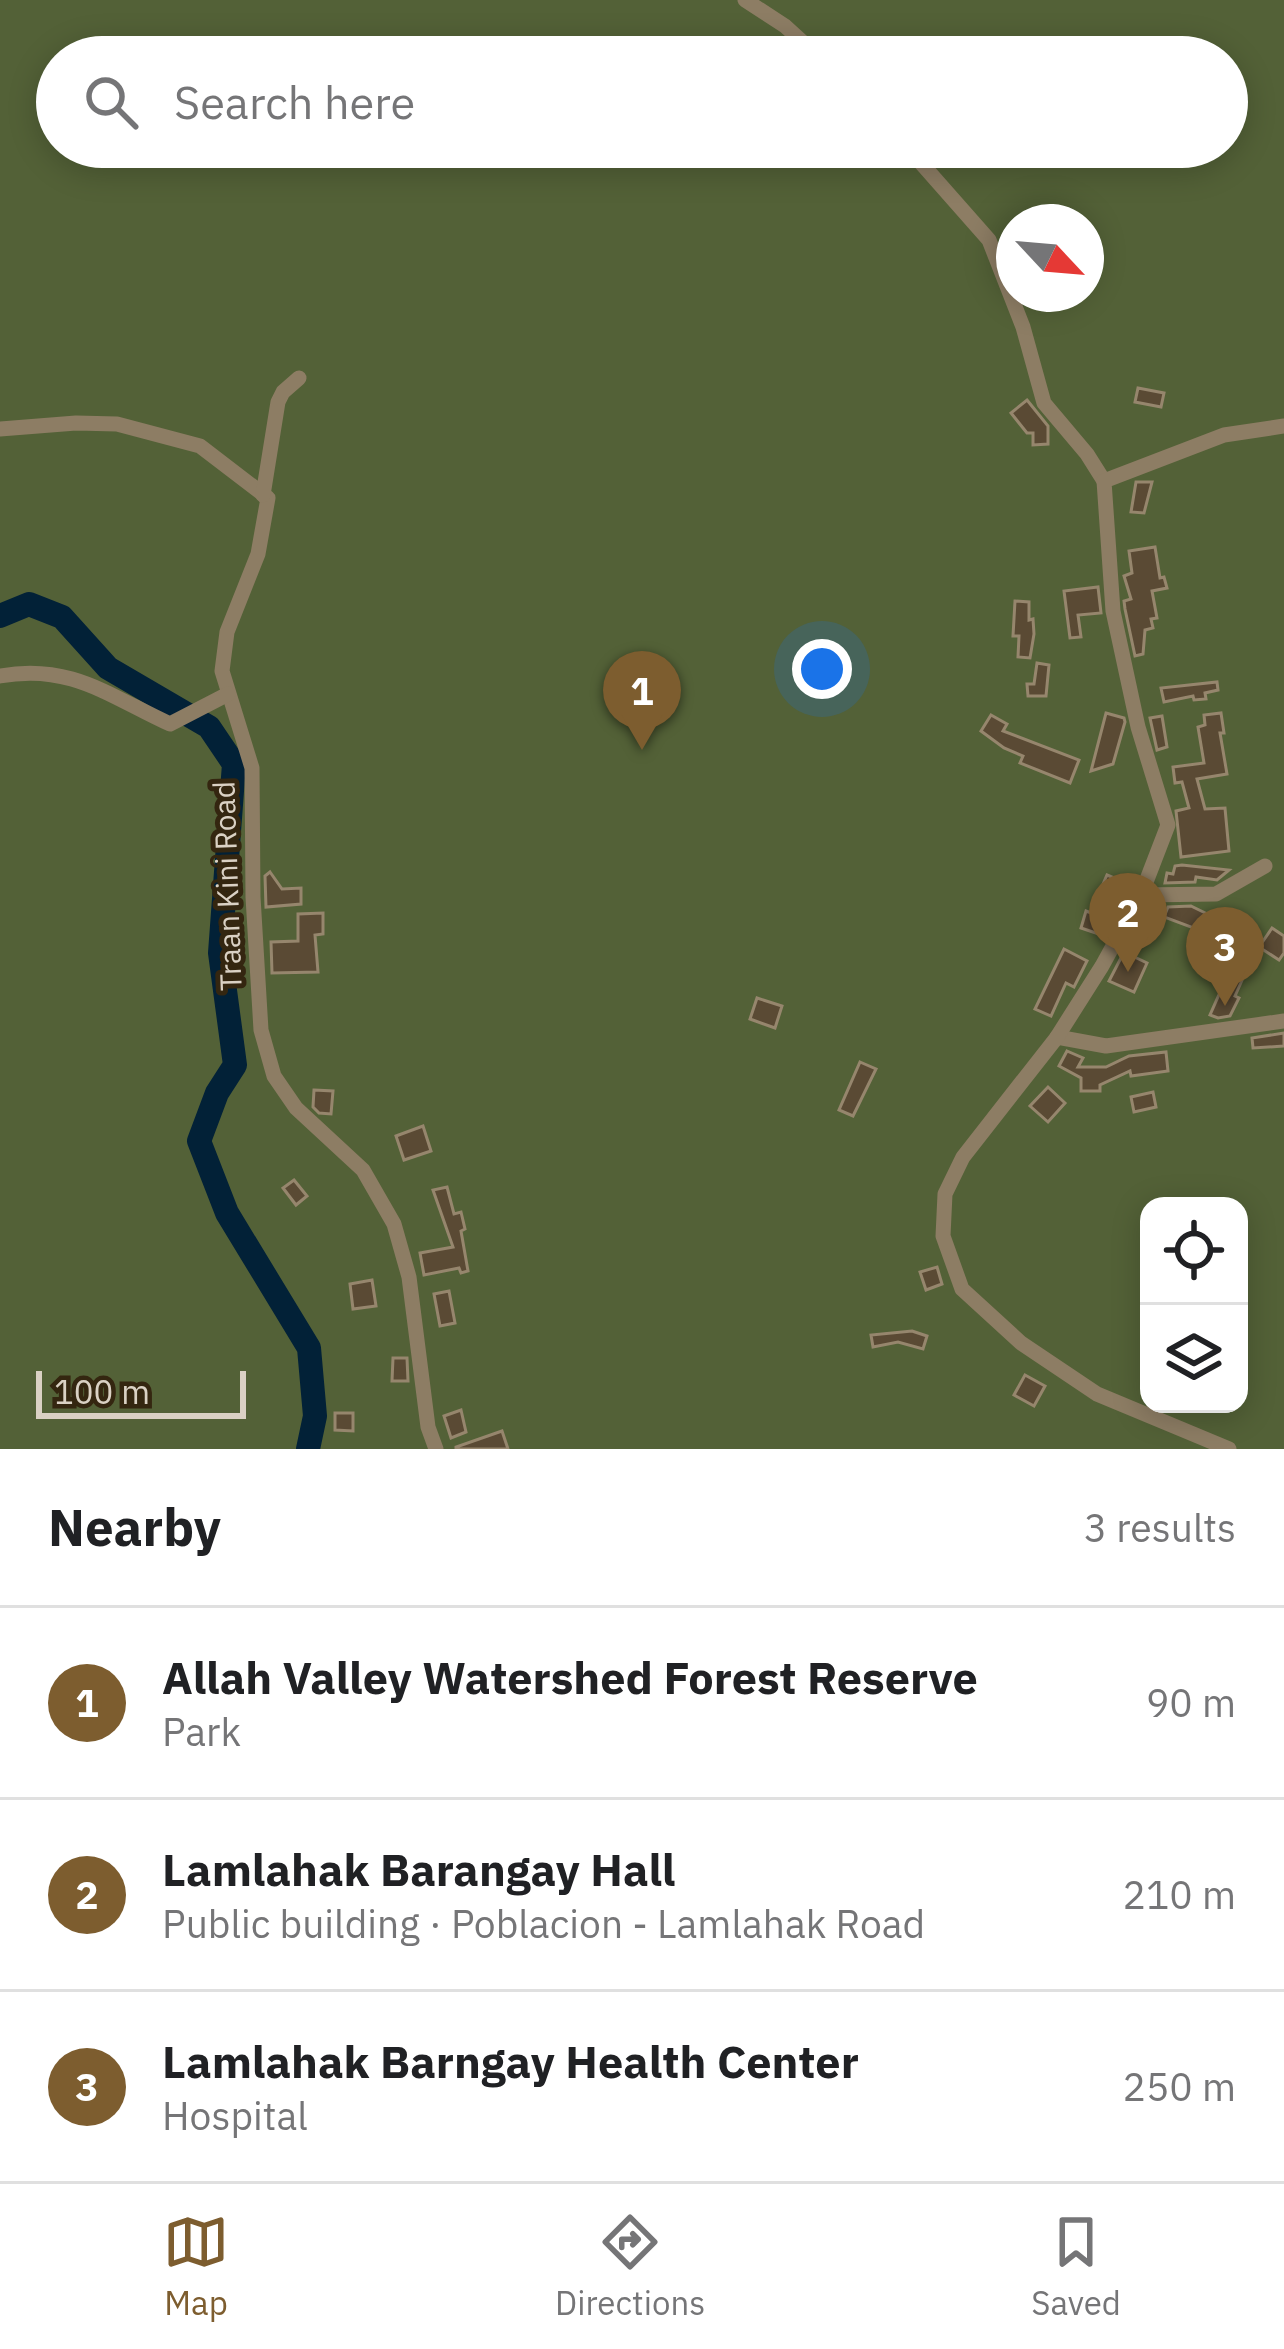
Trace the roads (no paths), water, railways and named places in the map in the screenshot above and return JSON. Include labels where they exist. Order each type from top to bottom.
[{"type":"street","points":[[745,0],[796,36]]},
{"type":"street","points":[[925,168],[988,240],[1023,327],[1044,403],[1104,481],[1113,610],[1138,727],[1168,825],[1141,896],[1058,1036],[963,1157],[944,1194],[944,1236],[962,1289],[1010,1334],[1097,1394],[1229,1449]]},
{"type":"street","name":"Traan Kini Road","points":[[299,379],[283,392],[277,405],[258,554],[227,632],[222,671],[252,768],[261,1030],[274,1076],[296,1108],[363,1169],[394,1223],[409,1277],[428,1427],[436,1449]]},
{"type":"street","points":[[0,428],[117,424],[200,446],[263,495]]},
{"type":"street","points":[[1104,481],[1224,435],[1284,426]]},
{"type":"street","points":[[0,676],[33,670],[78,678],[170,724],[228,694]]},
{"type":"street","points":[[1141,896],[1216,894],[1265,866]]},
{"type":"street","points":[[1058,1036],[1106,1046],[1284,1021]]},
{"type":"waterway","points":[[0,616],[29,604],[62,617],[108,668],[209,727],[234,764],[220,953],[235,1065],[217,1093],[199,1141],[227,1213],[309,1348],[315,1416],[308,1449]]},
{"type":"place","name":"Allah Valley Watershed Forest Reserve","points":[[642,750]]},
{"type":"place","name":"Lamlahak Barangay Hall","points":[[1128,972]]},
{"type":"place","name":"Lamlahak Barngay Health Center","points":[[1225,1006]]}]
